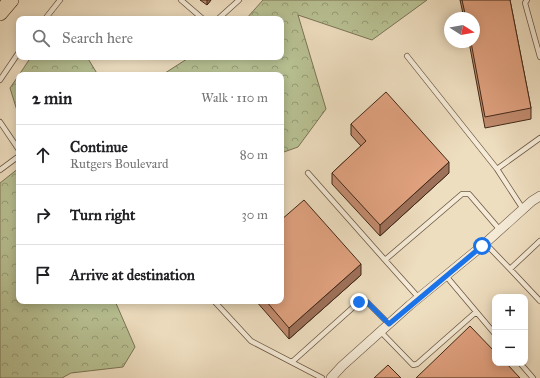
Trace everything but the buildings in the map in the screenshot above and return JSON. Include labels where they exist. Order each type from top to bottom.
[{"type":"main road","points":[[0,9],[4,0]]},
{"type":"main road","points":[[0,13],[11,0]]},
{"type":"street","points":[[331,378],[342,366],[389,324],[540,196]]},
{"type":"lane","points":[[47,16],[60,0]]},
{"type":"lane","points":[[181,0],[200,16]]},
{"type":"lane","points":[[221,16],[239,0]]},
{"type":"lane","points":[[527,0],[525,3],[540,57]]},
{"type":"lane","points":[[0,80],[16,56]]},
{"type":"lane","points":[[406,56],[497,169],[523,209]]},
{"type":"lane","points":[[0,122],[16,146]]},
{"type":"lane","points":[[497,169],[540,138]]},
{"type":"lane","points":[[0,170],[16,158]]},
{"type":"lane","points":[[308,173],[419,298]]},
{"type":"lane","points":[[384,260],[455,200],[466,193],[472,196],[500,230]]},
{"type":"lane","points":[[510,269],[540,241]]},
{"type":"lane","points":[[485,243],[540,301]]},
{"type":"lane","points":[[446,276],[492,331]]},
{"type":"lane","points":[[292,362],[359,302],[367,302],[389,324]]},
{"type":"lane","points":[[217,304],[251,341],[322,378]]},
{"type":"lane","points":[[381,332],[413,365],[417,364],[476,312]]},
{"type":"lane","points":[[523,366],[533,378]]},
{"type":"green space","points":[[263,0],[427,0],[372,40],[298,15],[326,109],[298,147],[284,152],[284,72],[167,72],[185,60],[284,60],[284,16],[249,16]]},
{"type":"green space","points":[[29,60],[89,60],[96,72],[21,72]]},
{"type":"green space","points":[[16,79],[16,107],[10,88]]},
{"type":"green space","points":[[16,170],[16,304],[116,304],[135,347],[123,367],[71,373],[62,378],[0,378],[0,183]]},
{"type":"route","points":[[359,302],[367,302],[389,324],[482,246]]}]
